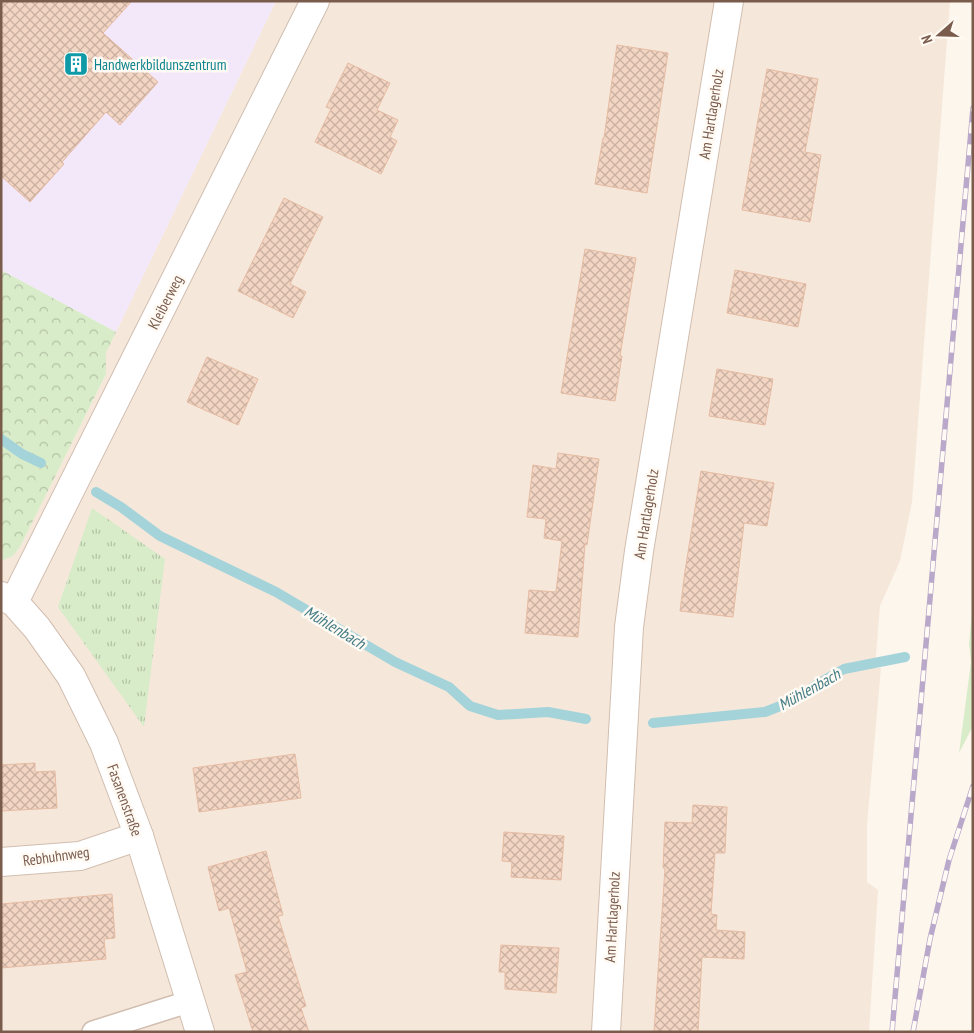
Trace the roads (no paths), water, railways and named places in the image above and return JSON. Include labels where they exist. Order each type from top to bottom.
[{"type":"street","name":"Kleiberweg","points":[[7,599],[315,1]]},
{"type":"street","name":"Am Hartlagerholz","points":[[606,1032],[629,627],[639,551],[729,1]]},
{"type":"street","name":"Fasanenstraße","points":[[7,599],[37,628],[71,676],[104,743],[139,836],[200,1032]]},
{"type":"street","name":"Rebhuhnweg","points":[[1,862],[80,856],[139,836]]},
{"type":"lane","points":[[93,1032],[191,1001]]},
{"type":"waterway","name":"Mühlenbach","points":[[1,439],[22,454],[41,463]]},
{"type":"waterway","name":"Mühlenbach","points":[[96,492],[121,507],[160,536],[276,592],[395,662],[449,687],[470,706],[498,715],[548,712],[586,719]]},
{"type":"waterway","name":"Mühlenbach","points":[[653,723],[765,712],[793,701],[844,669],[905,657]]},
{"type":"railway","points":[[892,1032],[973,108]]},
{"type":"railway","points":[[913,1032],[930,939],[949,860],[973,786]]},
{"type":"place","name":"Handwerkbildunszentrum","points":[[76,64]]}]
